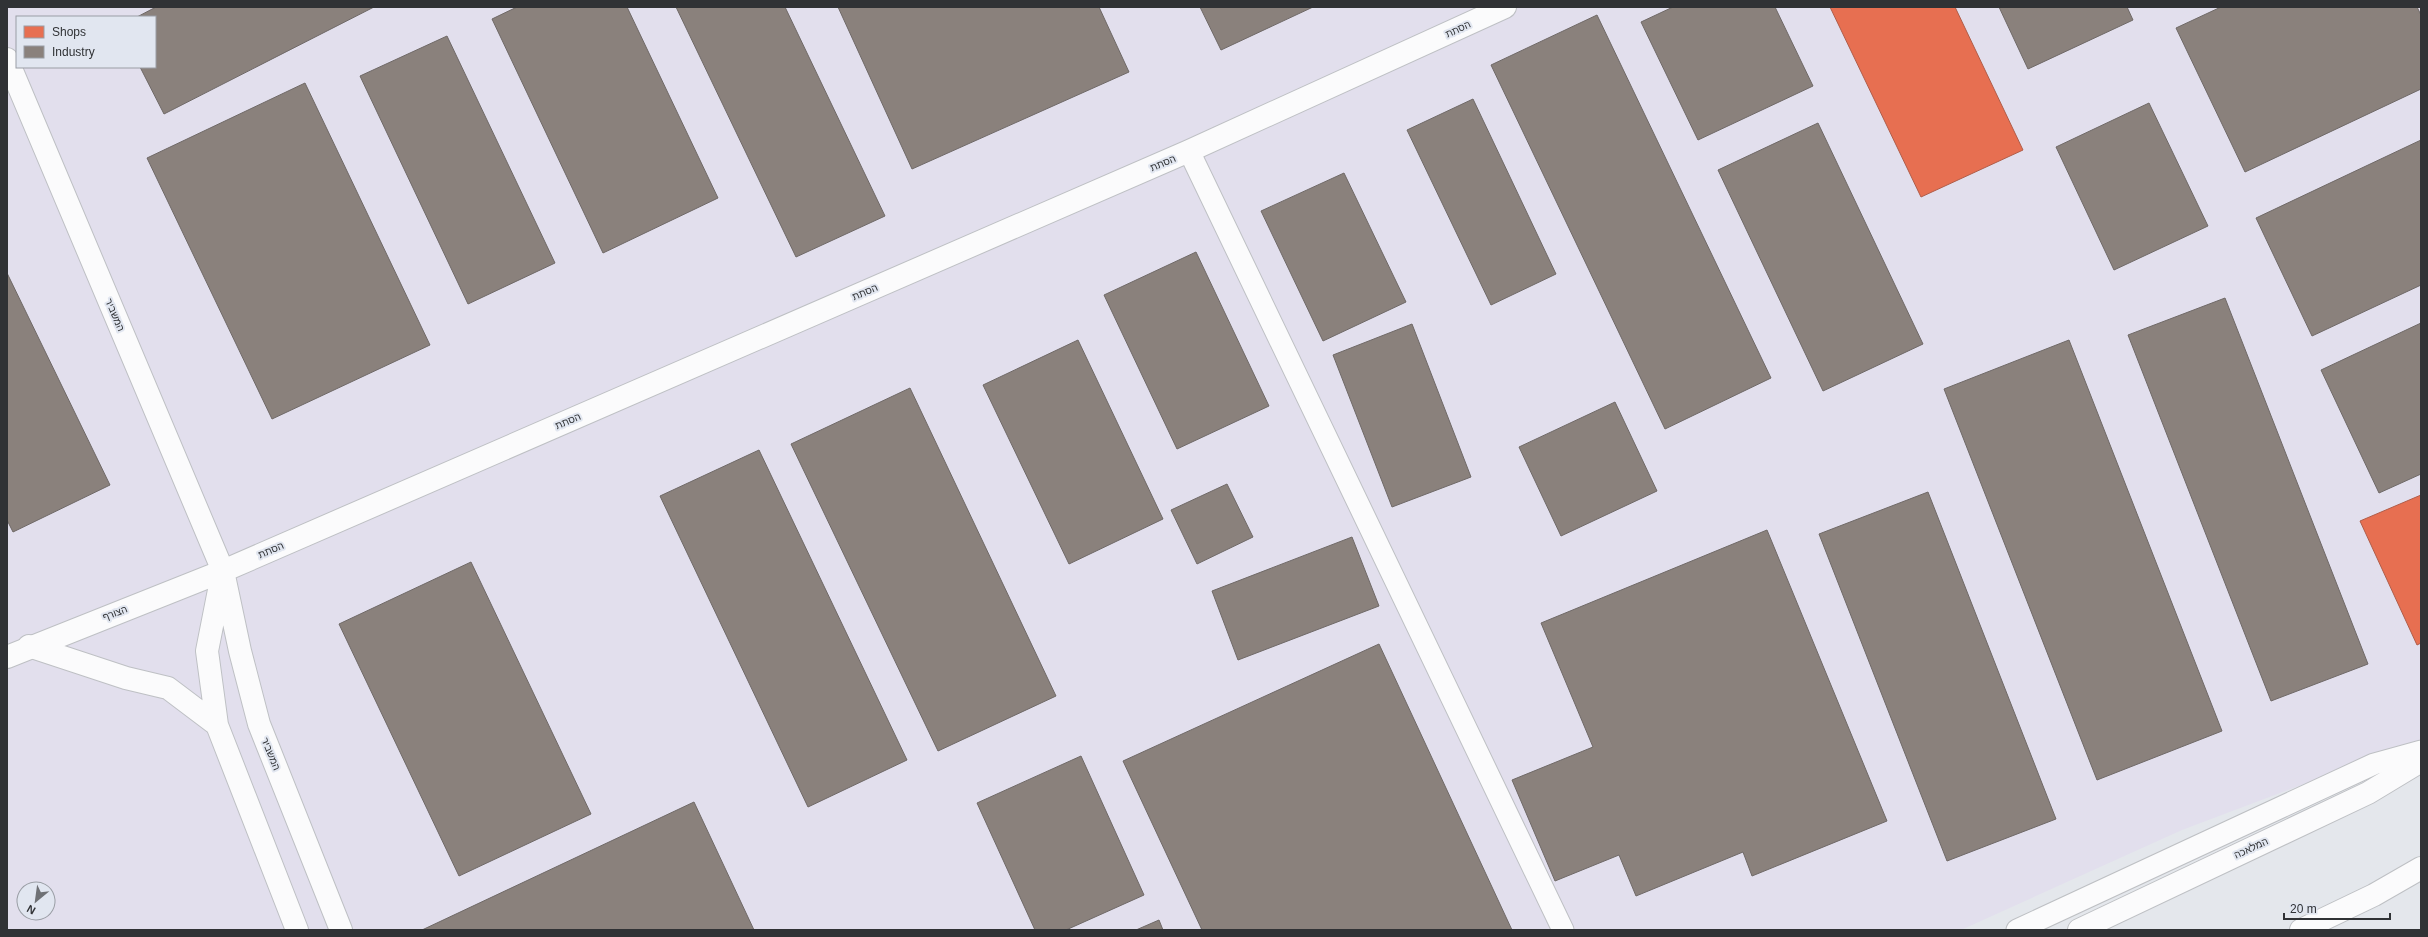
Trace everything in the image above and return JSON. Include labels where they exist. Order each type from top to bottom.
[{"type":"street","name":"הסתת","points":[[223,570],[1189,152],[1505,7]]},
{"type":"street","name":"המשביר","points":[[7,59],[223,570],[240,651],[259,724],[341,930]]},
{"type":"street","name":"הצורף","points":[[7,657],[29,646],[223,570]]},
{"type":"street","points":[[223,570],[207,651],[217,725],[297,930]]},
{"type":"street","points":[[29,646],[126,678],[168,688],[217,725]]},
{"type":"street","name":"המלאכה","points":[[2079,930],[2368,793],[2421,761]]},
{"type":"street","points":[[2302,930],[2374,895],[2421,868]]},
{"type":"lane","points":[[1189,152],[1563,930]]},
{"type":"lane","points":[[2017,930],[2374,764],[2421,751]]},
{"type":"shaded area","points":[[7,7],[2421,7],[2421,740],[2182,830],[1961,930],[7,930]]},
{"type":"building: Shops","points":[[1830,7],[1955,7],[2023,150],[1921,197]]},
{"type":"building: Shops","points":[[2421,495],[2421,643],[2417,645],[2360,521]]},
{"type":"building: Industry","points":[[156,7],[374,7],[164,114],[141,68],[156,68],[156,16],[139,16]]},
{"type":"building: Industry","points":[[517,7],[627,7],[718,198],[603,253],[492,19]]},
{"type":"building: Industry","points":[[676,7],[785,7],[885,216],[796,257]]},
{"type":"building: Industry","points":[[838,7],[1099,7],[1129,72],[912,169]]},
{"type":"building: Industry","points":[[1200,7],[1313,7],[1221,50]]},
{"type":"building: Industry","points":[[1673,7],[1775,7],[1813,86],[1698,140],[1641,22]]},
{"type":"building: Industry","points":[[1999,7],[2127,7],[2133,20],[2028,69]]},
{"type":"building: Industry","points":[[2221,7],[2417,7],[2421,15],[2421,89],[2245,172],[2176,28]]},
{"type":"building: Industry","points":[[1597,15],[1771,378],[1665,429],[1491,65]]},
{"type":"building: Industry","points":[[447,36],[555,263],[468,304],[360,76]]},
{"type":"building: Industry","points":[[305,83],[430,345],[272,419],[147,158]]},
{"type":"building: Industry","points":[[1473,99],[1556,274],[1491,305],[1407,130]]},
{"type":"building: Industry","points":[[2149,103],[2208,226],[2114,270],[2056,147]]},
{"type":"building: Industry","points":[[1818,123],[1923,344],[1823,391],[1718,170]]},
{"type":"building: Industry","points":[[2421,140],[2421,285],[2312,336],[2256,218]]},
{"type":"building: Industry","points":[[1344,173],[1406,302],[1323,341],[1261,211]]},
{"type":"building: Industry","points":[[1196,252],[1269,406],[1177,449],[1104,295]]},
{"type":"building: Industry","points":[[7,273],[110,485],[13,532],[7,520]]},
{"type":"building: Industry","points":[[2225,298],[2368,664],[2271,701],[2128,335]]},
{"type":"building: Industry","points":[[2421,323],[2421,474],[2379,493],[2321,370]]},
{"type":"building: Industry","points":[[1412,324],[1471,477],[1392,507],[1333,355]]},
{"type":"building: Industry","points":[[1078,340],[1163,519],[1069,564],[983,385]]},
{"type":"building: Industry","points":[[2069,340],[2222,731],[2097,780],[1944,389]]},
{"type":"building: Industry","points":[[910,388],[1056,696],[938,751],[791,444]]},
{"type":"building: Industry","points":[[1615,402],[1657,491],[1561,536],[1519,447]]},
{"type":"building: Industry","points":[[759,450],[907,760],[808,807],[660,496]]},
{"type":"building: Industry","points":[[1227,484],[1253,537],[1197,564],[1171,510]]},
{"type":"building: Industry","points":[[1928,492],[2056,819],[1947,861],[1819,534]]},
{"type":"building: Industry","points":[[1767,530],[1887,821],[1752,876],[1743,852],[1636,896],[1619,855],[1555,881],[1512,780],[1593,747],[1541,623]]},
{"type":"building: Industry","points":[[1352,537],[1379,606],[1238,660],[1212,591]]},
{"type":"building: Industry","points":[[471,562],[591,814],[459,876],[339,624]]},
{"type":"building: Industry","points":[[1379,644],[1512,930],[1202,930],[1123,761]]},
{"type":"building: Industry","points":[[1081,756],[1144,895],[1066,930],[1035,930],[977,803]]},
{"type":"building: Industry","points":[[694,802],[754,930],[422,930]]},
{"type":"building: Industry","points":[[1159,920],[1163,930],[1136,930]]}]
